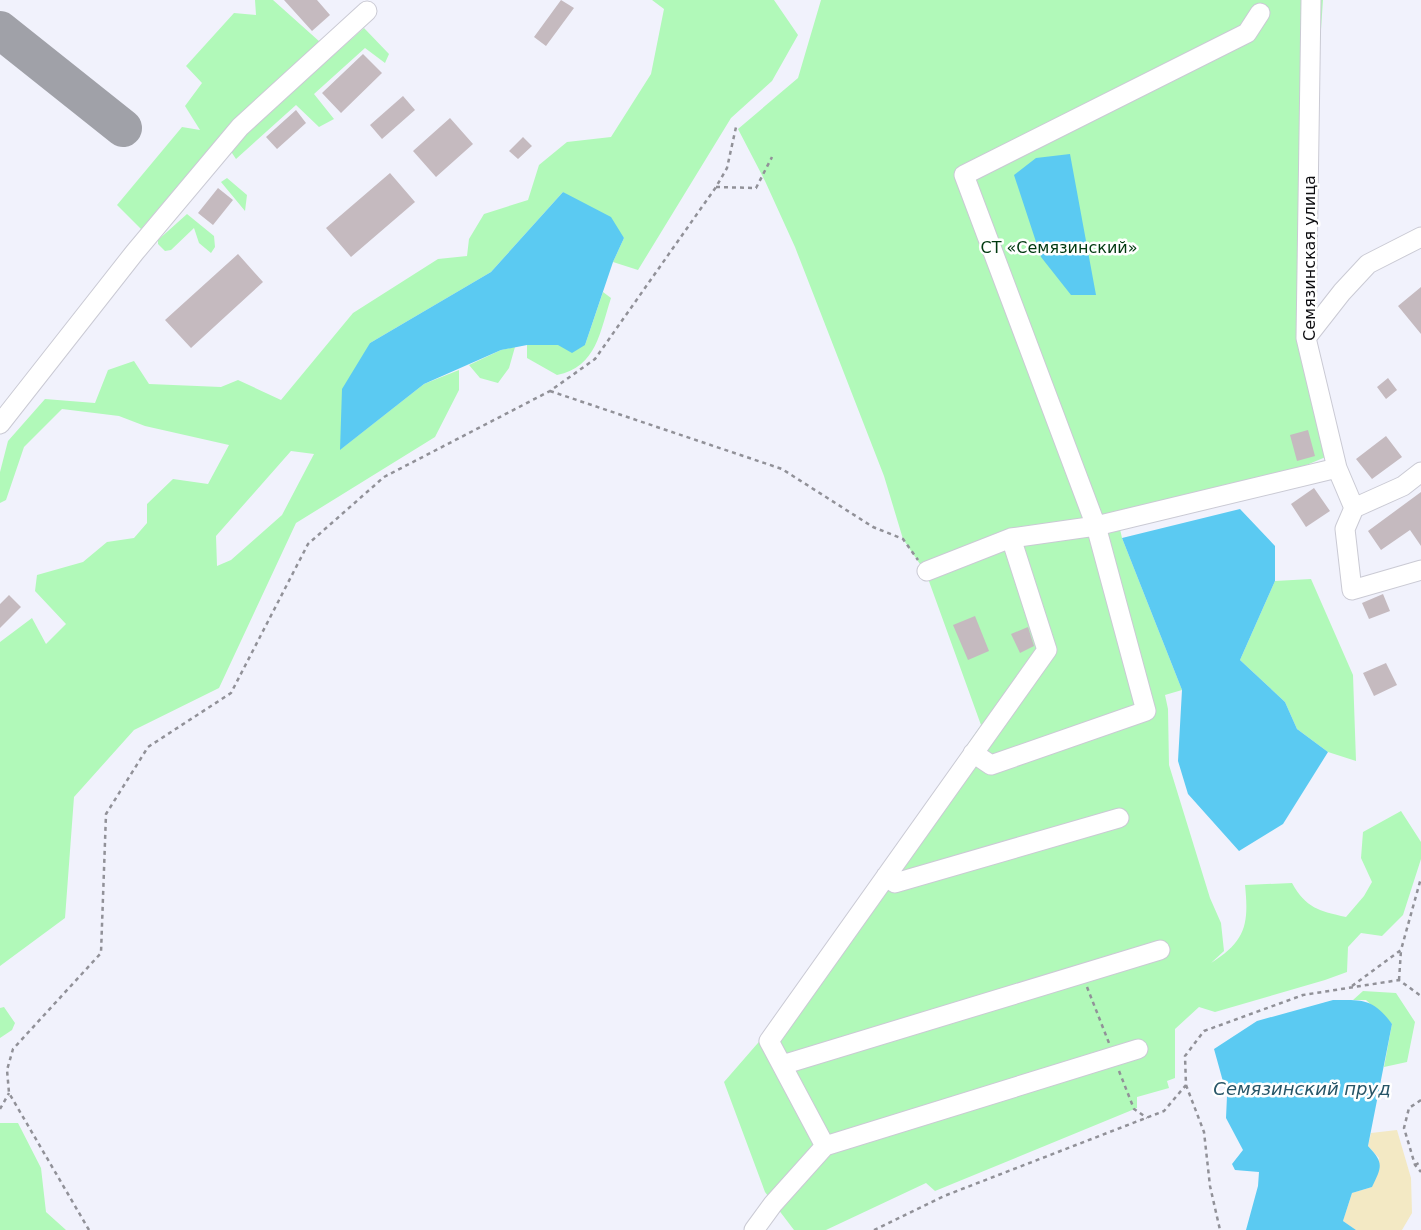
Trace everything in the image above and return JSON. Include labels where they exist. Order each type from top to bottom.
[{"type":"street","name":"Семязинская улица","points":[[1311,0],[1306,338],[1337,468],[1354,508]]},
{"type":"street","points":[[0,424],[135,252],[240,127],[367,11]]},
{"type":"street","points":[[973,753],[991,765],[1146,711],[1096,526],[964,175],[1247,33],[1260,14]]},
{"type":"street","points":[[1306,338],[1342,292],[1368,264],[1421,237]]},
{"type":"street","points":[[927,571],[1011,538],[1096,526],[1337,468]]},
{"type":"street","points":[[1421,472],[1403,486],[1354,508],[1345,529],[1352,590],[1421,570]]},
{"type":"street","points":[[825,1146],[769,1041],[1047,650],[1011,538]]},
{"type":"street","points":[[886,876],[894,883],[1119,818]]},
{"type":"street","points":[[782,1065],[1160,950]]},
{"type":"street","points":[[754,1230],[772,1204],[825,1146],[1138,1049]]},
{"type":"path","points":[[89,1230],[9,1093],[7,1070],[13,1049],[101,953],[106,814],[148,747],[231,693],[308,544],[384,477],[550,391],[595,359],[716,187],[727,168],[736,126]]},
{"type":"path","points":[[716,187],[756,188],[772,157]]},
{"type":"path","points":[[550,391],[782,469],[873,527],[903,539],[927,571]]},
{"type":"path","points":[[1399,980],[1401,950],[1421,878]]},
{"type":"path","points":[[1350,987],[1401,950]]},
{"type":"path","points":[[1220,1230],[1210,1186],[1204,1132],[1186,1085],[1185,1056],[1204,1031],[1303,995],[1350,987],[1399,980],[1421,996]]},
{"type":"path","points":[[874,1230],[944,1196],[1164,1111],[1186,1085]]},
{"type":"path","points":[[0,1109],[9,1093]]},
{"type":"path","points":[[1421,1100],[1409,1108],[1404,1128],[1416,1165],[1421,1172]]},
{"type":"path","points":[[1416,1165],[1421,1162]]},
{"type":"green space","points":[[255,0],[273,0],[320,42],[221,135],[141,229],[117,205],[182,127],[200,130],[185,106],[202,83],[186,66],[234,13],[256,15]]},
{"type":"green space","points":[[652,0],[774,0],[798,35],[772,81],[731,118],[638,270],[613,262],[624,238],[563,192],[491,272],[370,343],[341,449],[424,384],[459,370],[459,390],[435,437],[296,523],[219,688],[134,730],[74,797],[65,918],[0,966],[0,642],[32,618],[46,644],[66,624],[35,591],[37,575],[83,562],[107,542],[134,538],[147,523],[147,504],[173,479],[208,484],[229,445],[145,426],[119,416],[62,409],[24,447],[6,500],[0,503],[0,472],[8,441],[45,399],[95,403],[108,370],[134,361],[149,384],[221,387],[238,380],[281,400],[353,313],[438,259],[467,256],[469,239],[484,214],[528,200],[539,165],[567,142],[611,137],[651,74],[664,9]],"holes":[[[291,451],[314,454],[282,515],[231,560],[217,566],[216,536]]]},
{"type":"green space","name":"СТ «Семязинский»","points":[[821,0],[1323,0],[1300,335],[1328,456],[1297,469],[1117,516],[1122,538],[1182,690],[1165,695],[1168,709],[1169,765],[1210,898],[1221,923],[1224,951],[1211,963],[1232,947],[1243,930],[1246,911],[1245,885],[1292,883],[1303,898],[1314,907],[1328,913],[1346,917],[1364,896],[1372,882],[1361,858],[1363,832],[1401,811],[1421,842],[1421,859],[1403,915],[1382,936],[1361,933],[1348,947],[1347,972],[1215,1012],[1199,1007],[1175,1029],[1175,1078],[1167,1081],[1169,1088],[1137,1097],[1137,1108],[935,1191],[926,1183],[826,1230],[794,1230],[765,1192],[724,1082],[770,1029],[981,725],[926,573],[903,539],[884,476],[795,247],[765,181],[738,129],[798,78]]},
{"type":"green space","points":[[364,28],[389,54],[385,63],[365,48],[314,94],[334,119],[319,127],[296,105],[236,159],[230,150],[243,135]]},
{"type":"green space","points":[[227,178],[247,195],[245,211],[221,182]]},
{"type":"green space","points":[[187,214],[214,236],[215,247],[211,253],[199,243],[194,228],[171,250],[165,251],[158,244],[158,240]]},
{"type":"green space","points":[[603,292],[611,298],[604,323],[595,346],[581,364],[570,371],[557,375],[527,358],[527,345],[585,345]]},
{"type":"green space","points":[[515,347],[509,368],[498,383],[480,378],[469,365],[501,350]]},
{"type":"green space","points":[[1311,579],[1353,675],[1356,761],[1328,752],[1297,729],[1285,702],[1240,660],[1275,581]]},
{"type":"green space","points":[[1363,991],[1396,993],[1415,1022],[1407,1062],[1384,1067],[1392,1024],[1366,1000],[1353,1000]]},
{"type":"green space","points":[[4,1007],[15,1023],[12,1030],[0,1038],[0,1008]]},
{"type":"green space","points":[[0,1123],[18,1123],[41,1168],[46,1212],[66,1230],[0,1230]]},
{"type":"sand","points":[[1397,1130],[1411,1178],[1412,1213],[1402,1230],[1356,1230],[1343,1221],[1352,1193],[1372,1187],[1379,1158],[1368,1146],[1371,1133]]},
{"type":"water","points":[[1070,154],[1096,295],[1071,295],[1041,257],[1014,175],[1036,158]]},
{"type":"water","points":[[563,192],[611,217],[624,238],[613,262],[585,345],[572,353],[558,345],[527,345],[501,350],[424,384],[340,450],[342,389],[370,343],[491,272]]},
{"type":"water","points":[[1240,509],[1275,546],[1275,581],[1240,660],[1285,702],[1297,729],[1328,752],[1283,824],[1239,851],[1188,794],[1178,761],[1182,690],[1122,538]]},
{"type":"water","name":"Семязинский пруд","points":[[1333,1000],[1367,1002],[1379,1009],[1392,1024],[1368,1146],[1379,1161],[1378,1174],[1372,1187],[1352,1193],[1343,1221],[1356,1230],[1246,1230],[1258,1186],[1259,1172],[1235,1170],[1232,1164],[1243,1150],[1226,1118],[1227,1096],[1214,1049],[1257,1021]]},
{"type":"building","points":[[284,0],[317,0],[330,15],[312,31]]},
{"type":"building","points":[[561,0],[574,8],[546,46],[534,37]]},
{"type":"building","points":[[363,54],[382,73],[341,113],[322,93]]},
{"type":"building","points":[[403,96],[415,110],[382,139],[370,125]]},
{"type":"building","points":[[296,110],[306,123],[277,149],[266,137]]},
{"type":"building","points":[[450,118],[473,144],[436,177],[413,151]]},
{"type":"building","points":[[523,137],[532,146],[518,159],[509,151]]},
{"type":"building","points":[[390,173],[415,202],[351,257],[326,228]]},
{"type":"building","points":[[218,188],[233,200],[213,225],[198,213]]},
{"type":"building","points":[[238,254],[263,282],[191,348],[165,320]]},
{"type":"building","points":[[1421,287],[1421,334],[1398,306]]},
{"type":"building","points":[[1388,378],[1397,390],[1386,399],[1377,387]]},
{"type":"building","points":[[1308,430],[1315,456],[1297,461],[1290,435]]},
{"type":"building","points":[[1386,436],[1402,457],[1372,479],[1356,459]]},
{"type":"building","points":[[1314,488],[1330,511],[1306,527],[1291,504]]},
{"type":"building","points":[[1421,492],[1421,546],[1410,530],[1381,550],[1368,531]]},
{"type":"building","points":[[1383,594],[1390,611],[1369,619],[1362,603]]},
{"type":"building","points":[[9,595],[21,607],[0,628],[0,604]]},
{"type":"building","points":[[975,616],[989,651],[968,660],[953,625]]},
{"type":"building","points":[[1028,627],[1034,646],[1020,653],[1011,634]]},
{"type":"building","points":[[1386,663],[1397,685],[1374,696],[1363,673]]},
{"type":"taxiway","points":[[0,30],[123,128]]}]
